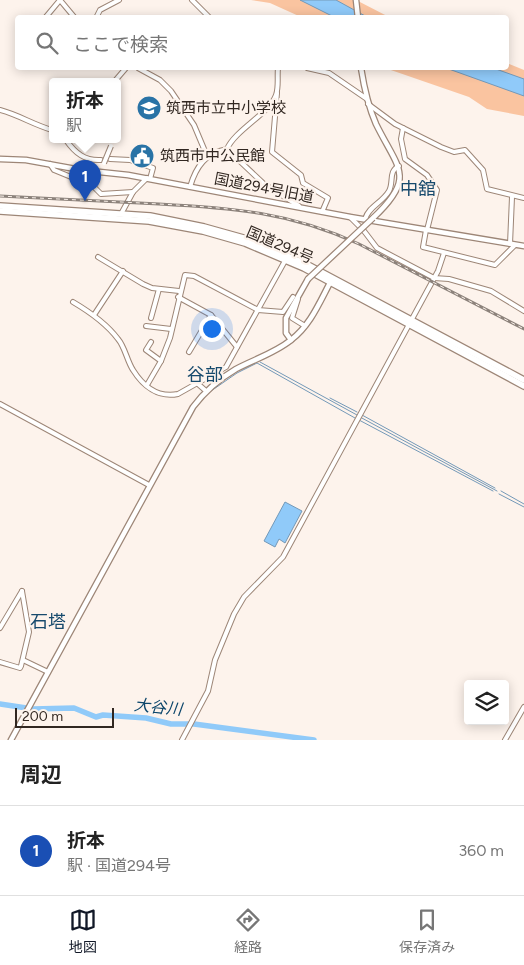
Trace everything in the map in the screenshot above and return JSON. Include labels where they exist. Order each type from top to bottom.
[{"type":"highway","name":"国道294号","points":[[0,206],[120,216],[203,231],[245,243],[332,280]]},
{"type":"highway","name":"国道294号","points":[[0,211],[169,219],[232,234],[288,255],[524,386]]},
{"type":"highway","name":"国道294号","points":[[410,322],[524,380]]},
{"type":"street","points":[[48,15],[60,0],[72,15]]},
{"type":"street","points":[[98,15],[100,10],[119,0]]},
{"type":"street","points":[[192,0],[207,15]]},
{"type":"street","points":[[356,0],[358,15]]},
{"type":"street","points":[[142,70],[160,80],[171,91],[194,125],[207,156]]},
{"type":"street","points":[[278,70],[272,152],[301,175],[304,183],[312,190],[328,198],[322,212]]},
{"type":"street","points":[[316,70],[329,73],[403,128],[454,152],[465,150],[483,170],[487,189],[509,194],[512,197],[524,198]]},
{"type":"street","points":[[291,340],[286,333],[286,318],[308,279],[390,201],[397,190],[400,178],[399,166],[367,101],[361,70]]},
{"type":"street","points":[[190,187],[194,174],[207,156],[227,149],[232,140],[272,102],[277,93]]},
{"type":"street","points":[[0,110],[12,113],[37,126],[49,129]]},
{"type":"street","points":[[403,128],[400,139],[405,159],[426,175],[437,190],[423,247],[495,265],[512,244],[512,197]]},
{"type":"street","points":[[68,143],[77,154],[103,162]]},
{"type":"street","points":[[101,172],[103,162],[112,143]]},
{"type":"street","points":[[227,149],[264,184],[301,208]]},
{"type":"street","name":"国道294号旧道","points":[[0,159],[149,178],[322,212],[524,246]]},
{"type":"street","points":[[110,159],[130,160],[152,168],[149,178],[133,192],[120,216]]},
{"type":"street","points":[[50,164],[54,170],[93,186],[101,194],[133,192]]},
{"type":"street","points":[[365,219],[369,210],[389,191],[392,173],[399,166]]},
{"type":"street","points":[[350,217],[364,231],[374,246],[434,278],[449,278],[490,291],[524,311]]},
{"type":"street","points":[[182,740],[208,691],[215,660],[239,605],[244,597],[283,557],[434,278],[444,253]]},
{"type":"street","points":[[98,257],[143,284],[179,292]]},
{"type":"street","points":[[73,302],[94,315],[119,340],[134,371],[153,392],[170,395],[198,384],[226,367],[286,259]]},
{"type":"street","points":[[94,315],[123,271]]},
{"type":"street","points":[[147,385],[161,361],[185,275],[189,274],[258,310],[283,312],[293,297]]},
{"type":"street","points":[[11,740],[188,415],[206,391],[225,376],[276,351],[291,340],[305,326],[332,280]]},
{"type":"street","points":[[151,318],[159,289]]},
{"type":"street","points":[[178,297],[211,315],[237,347]]},
{"type":"street","points":[[298,299],[292,318],[305,326]]},
{"type":"street","points":[[189,352],[211,315]]},
{"type":"street","points":[[146,326],[171,330]]},
{"type":"street","points":[[152,342],[146,350],[161,361]]},
{"type":"street","points":[[198,384],[206,391]]},
{"type":"street","points":[[0,404],[149,485]]},
{"type":"street","points":[[0,628],[22,591],[29,632],[23,660],[20,668],[0,662]]},
{"type":"street","points":[[23,660],[48,672]]},
{"type":"street","points":[[505,740],[524,707]]},
{"type":"shaded area","points":[[251,0],[356,0],[385,15],[297,15],[270,3]]},
{"type":"shaded area","points":[[509,64],[524,70],[524,116],[487,109],[469,97],[391,70],[509,70]]},
{"type":"water","points":[[300,0],[336,0],[363,15],[330,15]]},
{"type":"water","points":[[452,70],[499,70],[524,79],[524,96]]},
{"type":"water","points":[[285,502],[302,511],[285,543],[279,539],[275,547],[264,541]]},
{"type":"waterway","points":[[260,362],[357,415]]},
{"type":"waterway","points":[[211,391],[237,373],[257,363],[355,418]]},
{"type":"waterway","points":[[330,398],[357,412]]},
{"type":"waterway","points":[[362,415],[495,488]]},
{"type":"waterway","points":[[360,417],[497,491]]},
{"type":"waterway","points":[[359,420],[493,491]]},
{"type":"waterway","points":[[501,491],[524,504]]},
{"type":"waterway","points":[[499,494],[524,507]]},
{"type":"waterway","name":"大谷川","points":[[0,704],[33,709],[74,708],[96,717],[103,715],[146,718],[171,724],[194,724],[314,740]]},
{"type":"railway","points":[[0,196],[212,207],[285,218],[334,233],[359,244],[524,329]]},
{"type":"place","name":"筑西市立中小学校","points":[[149,108]]},
{"type":"place","name":"筑西市中公民館","points":[[142,156]]},
{"type":"place","name":"折本","points":[[85,201]]},
{"type":"district","name":"中舘","points":[[418,189]]},
{"type":"district","name":"谷部","points":[[205,375]]},
{"type":"district","name":"石塔","points":[[48,622]]}]
